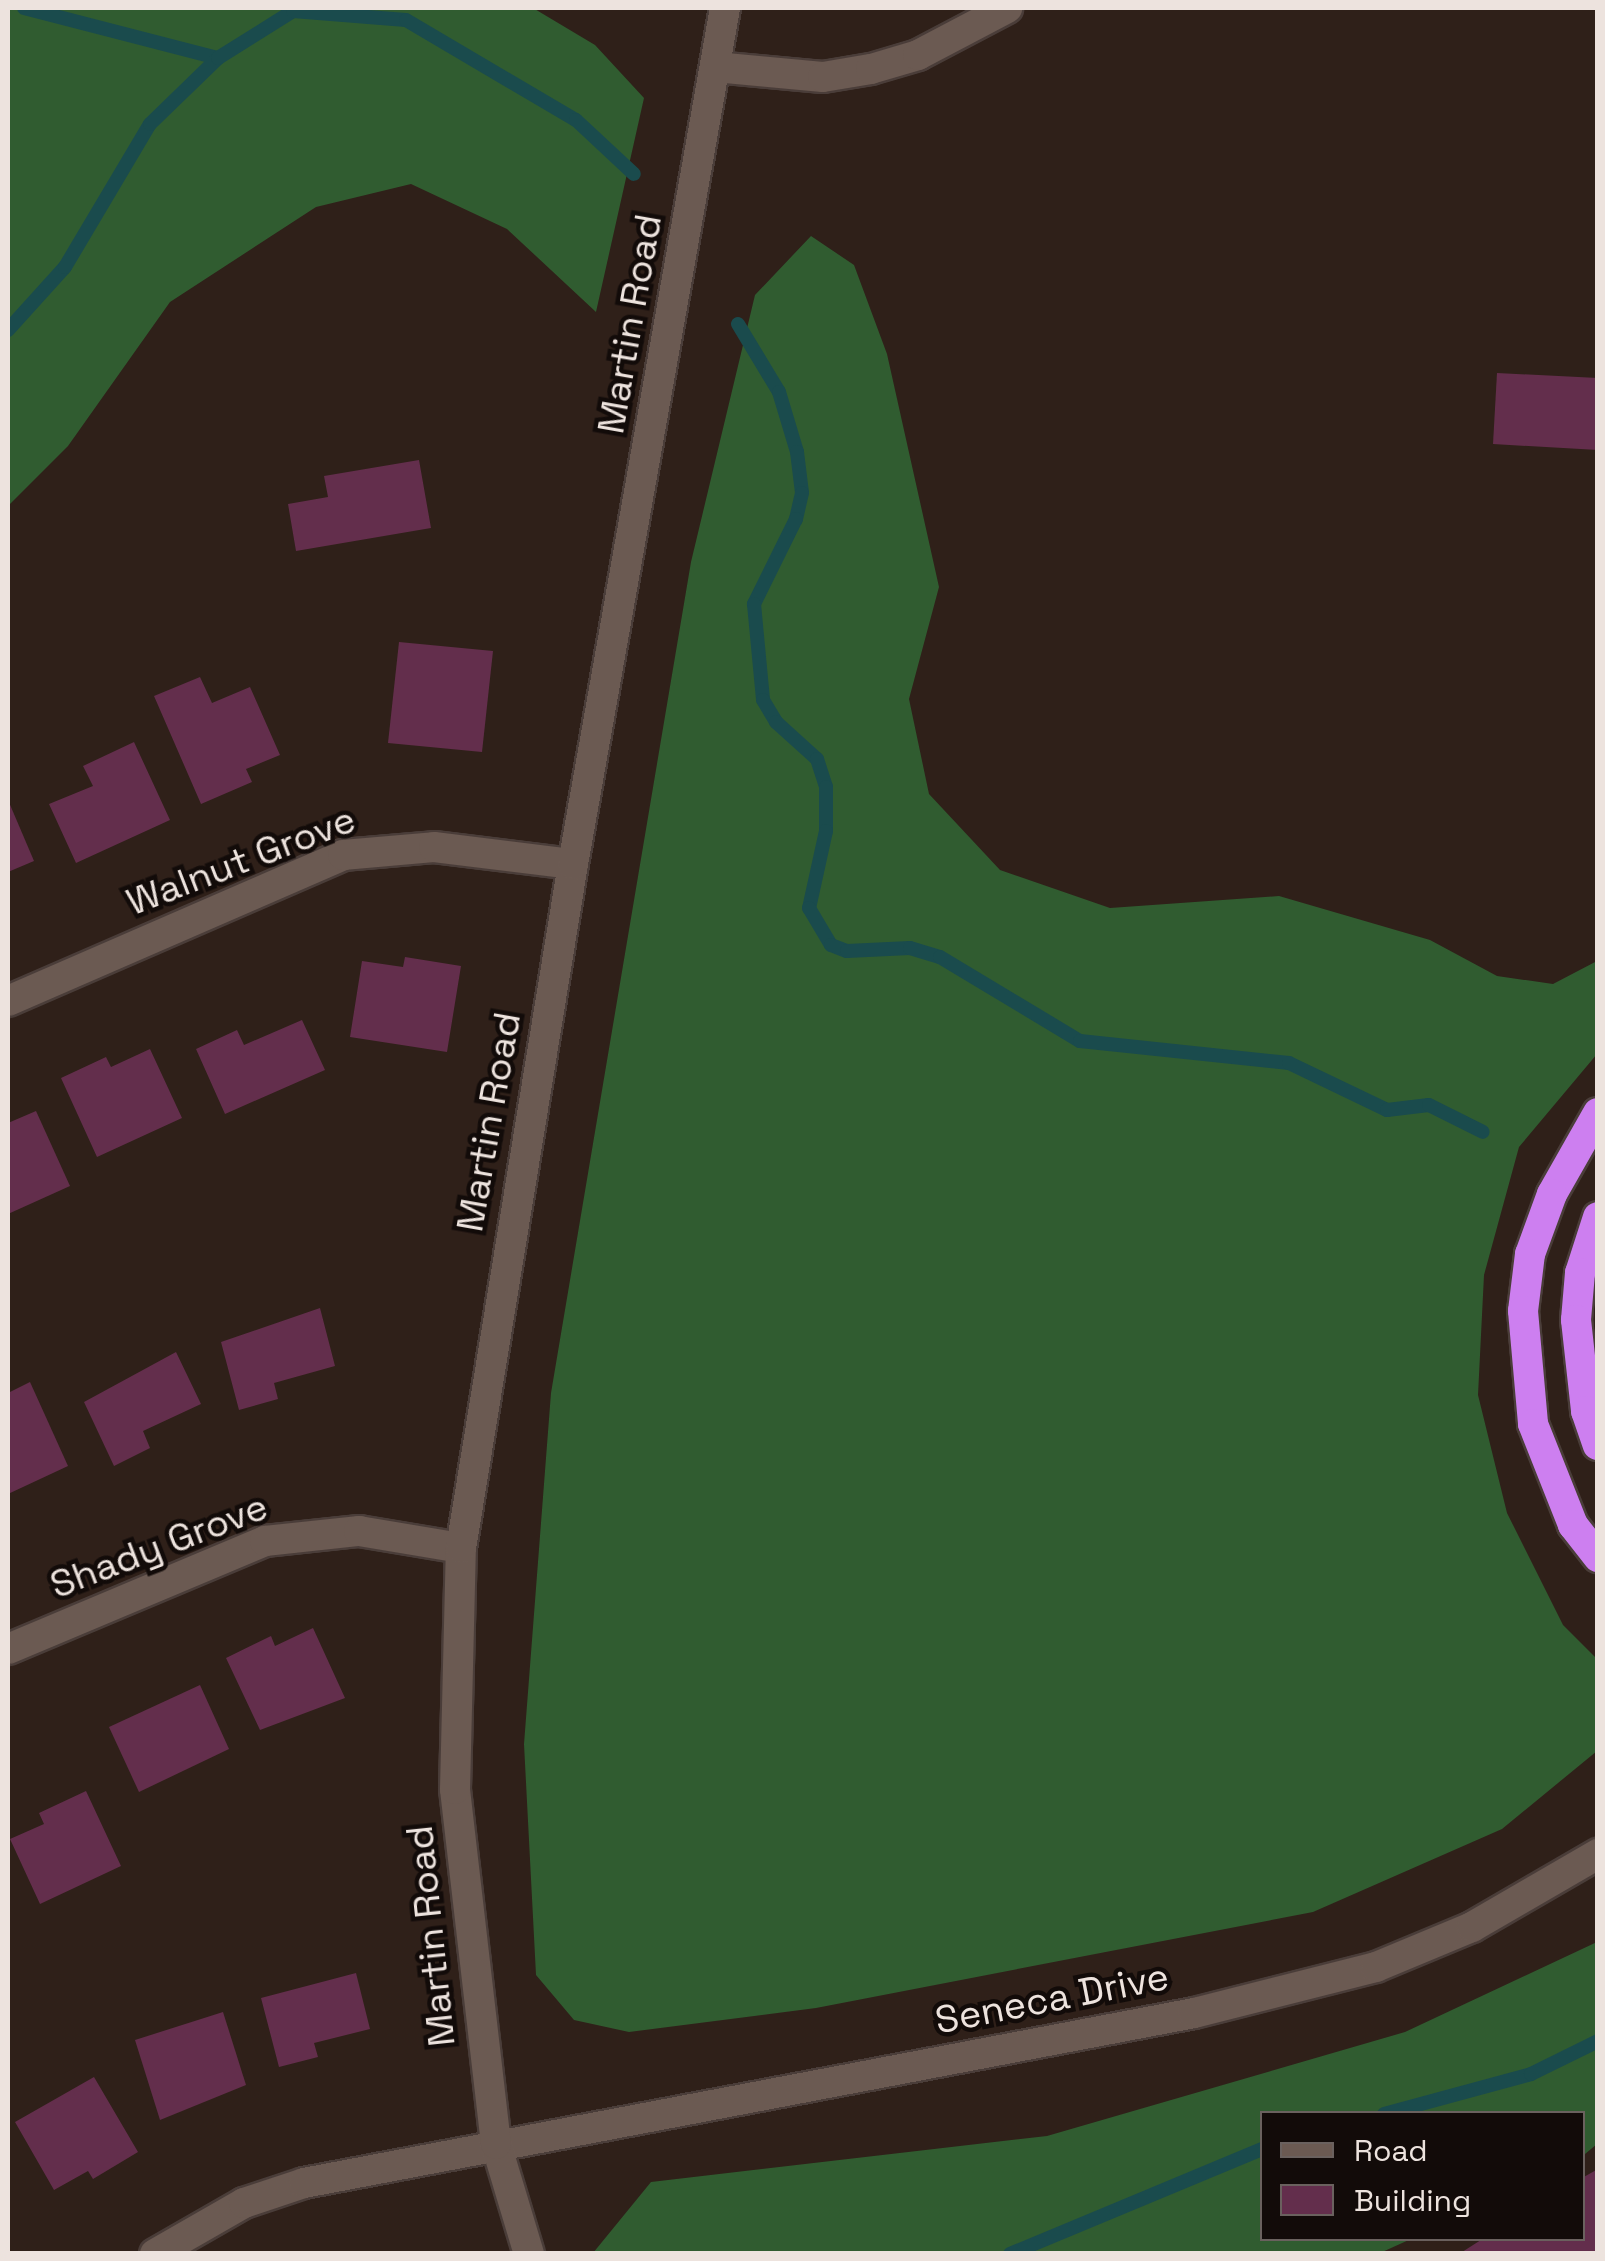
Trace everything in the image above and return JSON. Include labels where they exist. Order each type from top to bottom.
[{"type":"highway","points":[[1598,1113],[1552,1194],[1530,1254],[1524,1311],[1533,1424],[1574,1525],[1598,1557]]},
{"type":"highway","points":[[1598,1217],[1580,1273],[1576,1320],[1586,1411],[1598,1445]]},
{"type":"street","name":"Martin Road","points":[[529,2254],[496,2144],[455,1790],[461,1548],[573,864],[726,8]]},
{"type":"street","points":[[715,67],[823,77],[871,69],[918,55],[1006,8]]},
{"type":"street","name":"Walnut Grove","points":[[8,1001],[343,855],[434,847],[573,864]]},
{"type":"street","name":"Shady Grove","points":[[8,1649],[265,1541],[359,1531],[461,1548]]},
{"type":"street","name":"Seneca Drive","points":[[155,2254],[244,2203],[304,2183],[1194,2013],[1376,1968],[1472,1927],[1598,1854]]},
{"type":"green space","points":[[8,8],[533,8],[595,45],[644,98],[596,312],[507,229],[411,184],[316,207],[170,302],[68,446],[8,506]]},
{"type":"green space","points":[[811,236],[854,265],[887,354],[939,587],[909,699],[929,794],[1000,870],[1110,908],[1279,896],[1430,940],[1497,976],[1553,984],[1597,961],[1597,1054],[1519,1147],[1484,1275],[1478,1395],[1507,1513],[1563,1625],[1597,1659],[1597,1751],[1502,1829],[1313,1912],[816,2008],[629,2032],[574,2020],[536,1975],[524,1744],[551,1393],[691,562],[755,295]]},
{"type":"green space","points":[[1597,1942],[1597,2144],[1585,2154],[1585,2111],[1260,2111],[1260,2241],[1407,2241],[1380,2253],[593,2253],[651,2182],[1047,2136],[1405,2032]]},
{"type":"building","points":[[1497,373],[1598,378],[1598,450],[1493,444]]},
{"type":"building","points":[[419,460],[431,528],[296,551],[288,504],[328,497],[324,476]]},
{"type":"building","points":[[399,642],[493,651],[482,752],[388,743]]},
{"type":"building","points":[[200,677],[212,703],[250,687],[280,755],[246,769],[252,782],[201,804],[154,696]]},
{"type":"building","points":[[134,742],[170,820],[76,863],[49,804],[93,786],[83,766]]},
{"type":"building","points":[[8,800],[34,861],[8,872]]},
{"type":"building","points":[[405,957],[461,966],[447,1052],[350,1037],[362,961],[403,967]]},
{"type":"building","points":[[302,1020],[325,1070],[225,1114],[196,1049],[237,1030],[244,1045]]},
{"type":"building","points":[[150,1049],[182,1118],[97,1157],[61,1078],[106,1057],[111,1067]]},
{"type":"building","points":[[36,1111],[70,1186],[8,1214],[8,1123]]},
{"type":"building","points":[[320,1308],[335,1366],[274,1383],[278,1399],[239,1410],[221,1342]]},
{"type":"building","points":[[176,1352],[201,1404],[143,1431],[150,1448],[114,1466],[84,1402]]},
{"type":"building","points":[[30,1382],[68,1466],[8,1494],[8,1393]]},
{"type":"building","points":[[313,1628],[345,1698],[260,1730],[226,1658],[271,1636],[275,1646]]},
{"type":"building","points":[[200,1685],[229,1749],[139,1792],[109,1727]]},
{"type":"building","points":[[86,1791],[121,1866],[40,1904],[10,1839],[44,1824],[39,1813]]},
{"type":"building","points":[[356,1973],[370,2029],[314,2043],[318,2057],[279,2067],[261,1998]]},
{"type":"building","points":[[223,2012],[246,2085],[160,2120],[135,2040]]},
{"type":"building","points":[[94,2077],[138,2152],[93,2179],[88,2171],[54,2190],[15,2122]]},
{"type":"building","points":[[1598,2169],[1598,2254],[1459,2254],[1479,2241],[1585,2241],[1585,2176]]},
{"type":"waterway","points":[[24,8],[218,58]]},
{"type":"waterway","points":[[8,330],[65,267],[150,124],[218,58],[293,11],[406,20],[576,120],[634,174]]},
{"type":"waterway","points":[[738,324],[779,392],[797,452],[802,493],[796,519],[754,604],[763,700],[776,722],[817,759],[826,787],[826,831],[809,908],[831,945],[847,951],[910,948],[940,957],[1080,1041],[1289,1063],[1387,1110],[1429,1105],[1483,1132]]},
{"type":"waterway","points":[[1395,2111],[1531,2074],[1598,2041]]},
{"type":"waterway","points":[[1010,2254],[1260,2150]]}]
